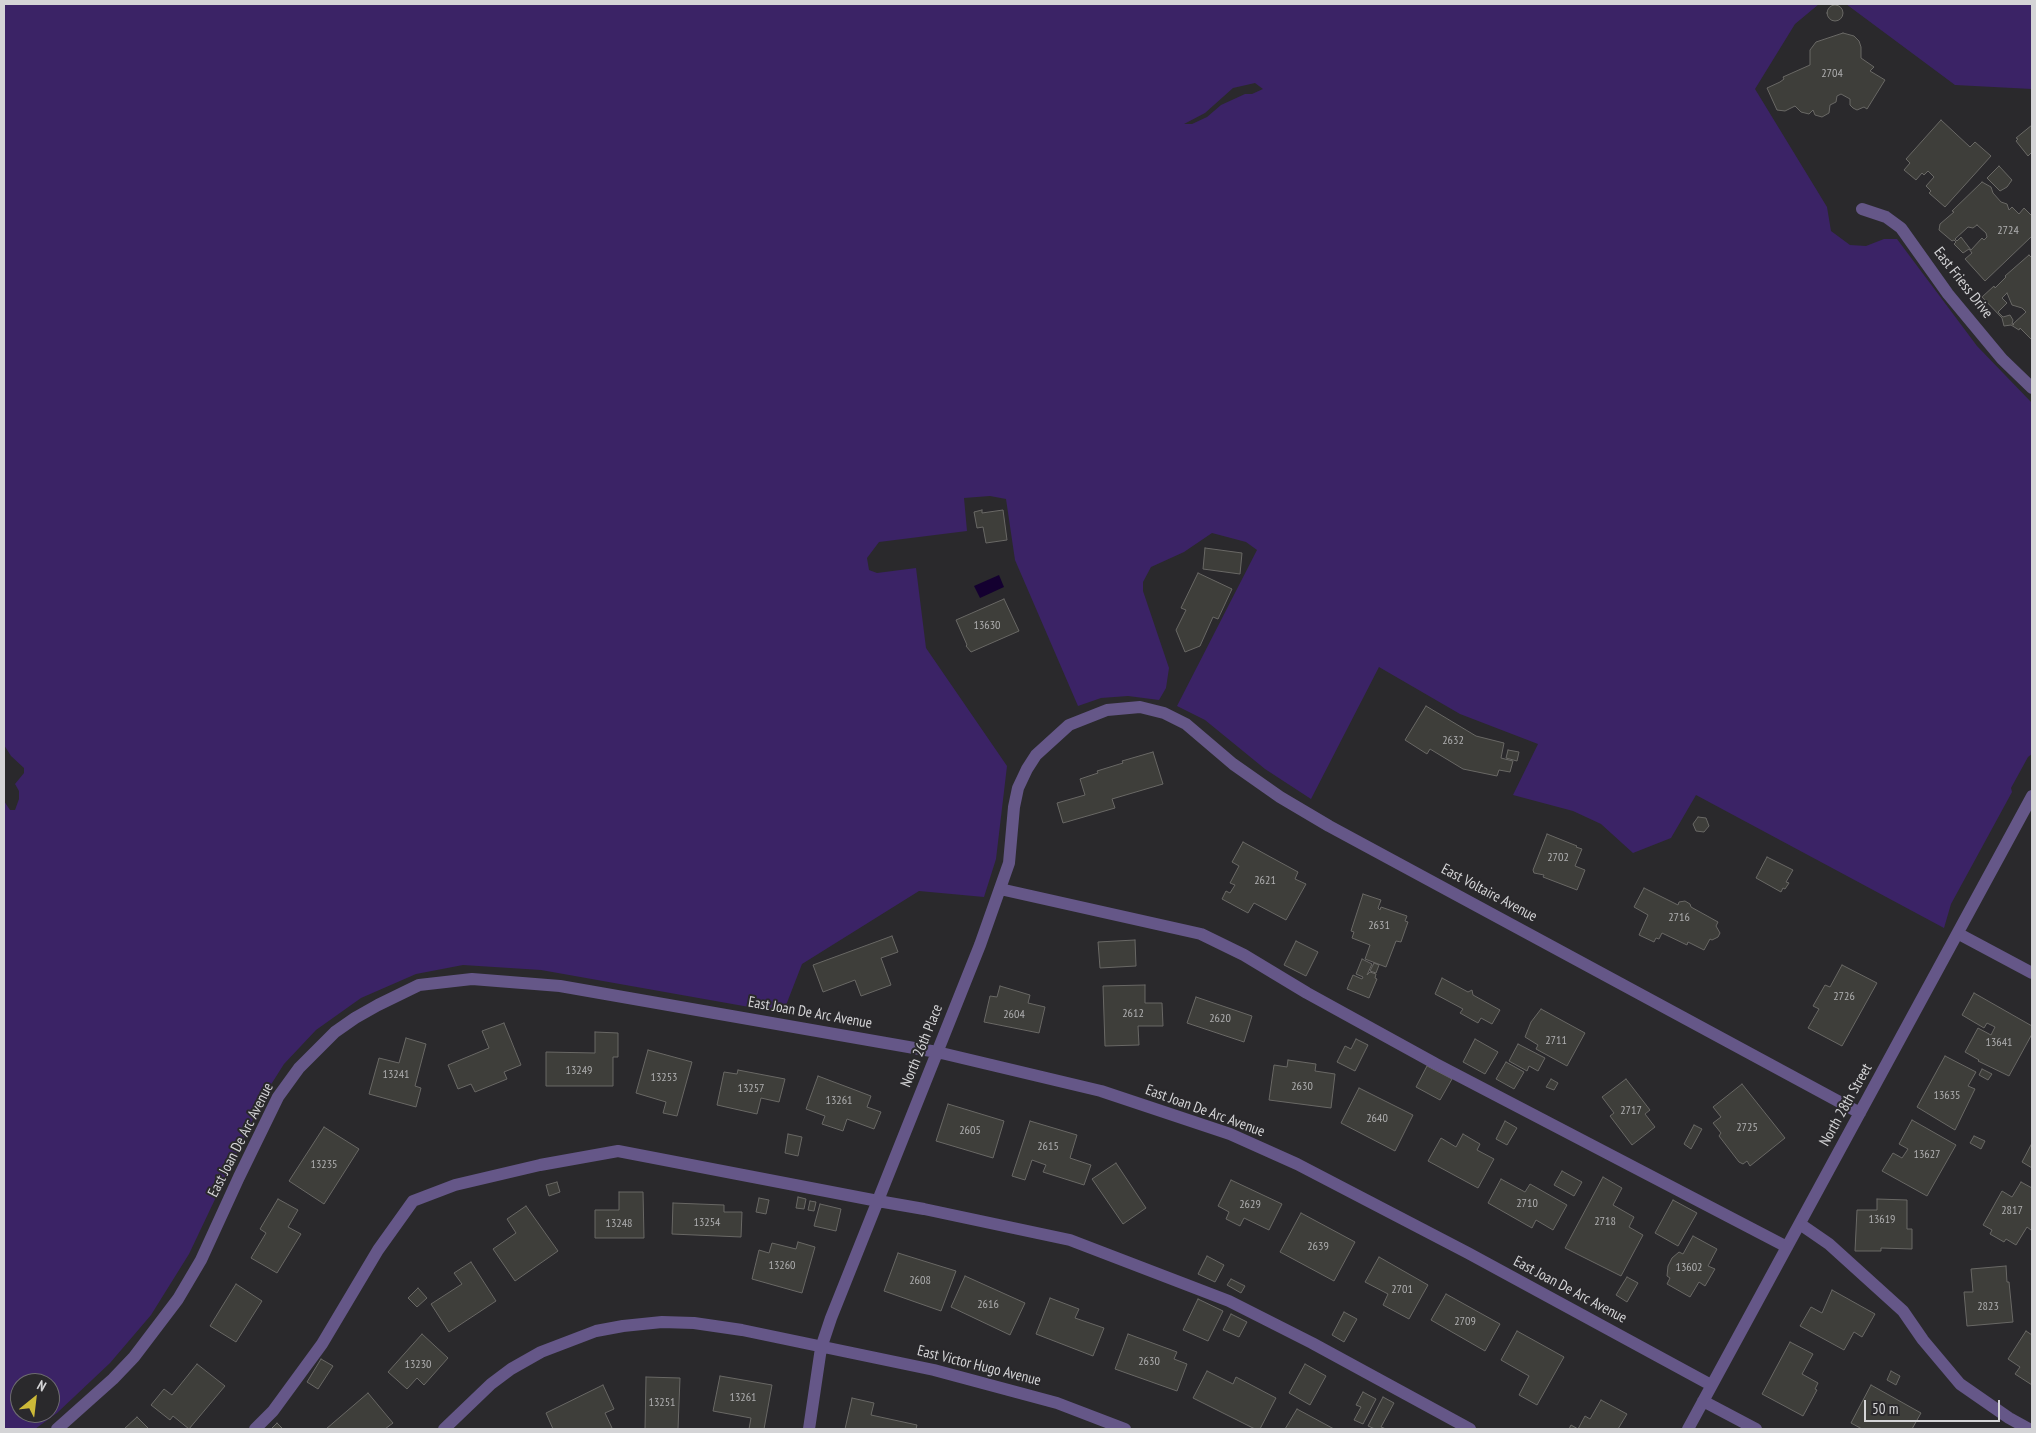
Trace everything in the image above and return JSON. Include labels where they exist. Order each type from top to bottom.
[{"type":"street","name":"East Friess Drive","points":[[1862,209],[1886,217],[1901,228],[1948,294],[2002,358],[2032,388]]},
{"type":"street","name":"East Voltaire Avenue","points":[[1107,710],[1140,707],[1164,713],[1186,724],[1233,764],[1280,797],[1329,826],[1860,1113]]},
{"type":"street","name":"North 26th Place","points":[[808,1429],[821,1348],[831,1318],[937,1052],[1009,863],[1014,807],[1018,788],[1036,755],[1069,725],[1107,710]]},
{"type":"street","name":"North 28th Street","points":[[1688,1429],[1959,934],[2032,796]]},
{"type":"street","points":[[1000,889],[1201,934],[1244,955],[1306,992],[1436,1064],[1787,1247]]},
{"type":"street","points":[[1959,934],[2032,973]]},
{"type":"street","name":"East Joan De Arc Avenue","points":[[57,1429],[113,1380],[134,1357],[178,1299],[202,1260],[239,1177],[278,1097],[299,1068],[335,1032],[355,1018],[419,985],[472,979],[560,986],[937,1052],[1101,1091],[1230,1134],[1297,1164],[1366,1199],[1711,1385]]},
{"type":"street","points":[[255,1429],[273,1411],[322,1344],[378,1250],[413,1201],[455,1185],[540,1165],[618,1150],[878,1202],[924,1209],[1070,1240],[1229,1301],[1312,1343],[1470,1429]]},
{"type":"street","points":[[1800,1224],[1829,1244],[1903,1310],[1923,1340],[1960,1384],[2009,1418],[2029,1429]]},
{"type":"street","name":"East Victor Hugo Avenue","points":[[444,1429],[490,1384],[540,1352],[596,1331],[662,1322],[694,1323],[742,1330],[821,1348],[934,1370],[1011,1389],[1057,1403],[1125,1429]]},
{"type":"street","points":[[1703,1400],[1756,1429]]},
{"type":"shaded area","points":[[4,4],[1819,4],[1795,24],[1755,89],[1827,207],[1831,231],[1850,245],[1866,246],[1884,239],[1897,239],[1977,346],[2032,403],[2032,754],[2028,757],[2011,788],[2012,792],[1951,904],[1944,928],[1696,795],[1671,838],[1633,853],[1601,824],[1573,811],[1513,795],[1538,744],[1460,714],[1379,667],[1311,799],[1265,769],[1205,720],[1177,706],[1257,550],[1246,542],[1212,533],[1184,552],[1151,567],[1143,582],[1143,591],[1169,668],[1166,688],[1159,700],[1128,696],[1101,698],[1078,706],[1015,560],[1006,499],[990,496],[964,498],[967,531],[879,542],[867,558],[869,570],[877,573],[916,568],[926,648],[1007,766],[996,859],[984,897],[919,891],[802,964],[783,1013],[541,970],[463,965],[416,974],[361,998],[316,1030],[284,1064],[265,1094],[189,1254],[151,1315],[110,1363],[60,1410],[60,1373],[10,1373],[10,1423],[43,1423],[35,1429],[4,1429],[4,801],[10,810],[15,810],[19,799],[19,791],[15,784],[24,773],[24,768],[11,756],[4,745]],"holes":[[[1255,83],[1263,89],[1252,94],[1245,94],[1221,105],[1207,117],[1192,124],[1184,124],[1205,113],[1233,88]]]},
{"type":"shaded area","points":[[1846,4],[2032,4],[2032,89],[1955,85]]},
{"type":"shaded area","points":[[999,575],[1004,587],[980,598],[974,586]]},
{"type":"building","points":[[1835,5],[1841,7],[1843,13],[1841,19],[1835,21],[1829,19],[1827,13],[1829,7]]},
{"type":"building","points":[[1843,33],[1854,36],[1859,41],[1861,58],[1874,67],[1870,71],[1885,80],[1867,109],[1864,107],[1857,110],[1853,108],[1850,105],[1850,99],[1841,94],[1837,96],[1836,102],[1830,105],[1829,113],[1822,117],[1815,115],[1813,110],[1809,114],[1801,112],[1795,106],[1785,111],[1777,110],[1767,88],[1780,82],[1784,79],[1783,77],[1810,65],[1810,50],[1816,42]]},
{"type":"building","points":[[1941,120],[1970,147],[1975,142],[1991,156],[1945,207],[1929,193],[1931,191],[1926,186],[1934,177],[1928,171],[1924,175],[1922,173],[1916,180],[1904,170],[1910,163],[1906,159]]},
{"type":"building","points":[[2032,125],[2032,152],[2028,156],[2016,141],[2018,139],[2016,138]]},
{"type":"building","points":[[1999,166],[2012,180],[2007,187],[2000,191],[1987,178]]},
{"type":"building","points":[[1982,182],[1991,187],[1993,193],[2001,202],[2007,204],[2009,210],[2012,207],[2019,214],[2024,208],[2032,216],[2032,236],[1985,281],[1965,259],[1972,253],[1969,249],[1963,253],[1954,244],[1956,242],[1954,240],[1952,241],[1939,230],[1940,224],[1954,212],[1952,211]],"holes":[[[1977,225],[1986,233],[1987,237],[1984,240],[1982,238],[1971,250],[1961,237],[1957,241],[1955,239],[1968,227],[1973,228]]]},
{"type":"building","points":[[2029,255],[2032,258],[2032,340],[2020,328],[2019,330],[2011,325],[2004,326],[2002,318],[1982,297],[1994,286],[1995,288],[2005,276]],"holes":[[[2007,293],[2012,305],[2022,308],[2026,312],[2014,325],[2010,315],[2003,317],[1998,312],[2007,303],[2002,298]]]},
{"type":"building","points":[[982,510],[982,513],[1003,510],[1007,540],[986,543],[983,527],[977,528],[974,512]]},
{"type":"building","points":[[1205,548],[1242,553],[1240,574],[1203,569]]},
{"type":"building","points":[[1198,573],[1232,589],[1218,619],[1213,617],[1200,646],[1185,652],[1176,630],[1186,610],[1181,608]]},
{"type":"building","points":[[1004,599],[1019,631],[971,652],[966,646],[956,620]]},
{"type":"building","points":[[1426,706],[1476,736],[1504,743],[1501,758],[1513,761],[1510,772],[1499,770],[1497,776],[1463,769],[1430,749],[1427,754],[1405,740]]},
{"type":"building","points":[[1508,750],[1519,752],[1517,761],[1506,758]]},
{"type":"building","points":[[1153,752],[1163,784],[1112,799],[1115,808],[1063,823],[1057,803],[1085,795],[1080,779],[1098,773],[1097,771],[1123,763],[1122,761]]},
{"type":"building","points":[[1698,817],[1706,818],[1709,826],[1704,832],[1696,831],[1693,824]]},
{"type":"building","points":[[1547,834],[1582,849],[1575,866],[1585,870],[1577,890],[1543,877],[1544,875],[1534,873],[1533,870]]},
{"type":"building","points":[[1243,842],[1298,872],[1295,879],[1306,884],[1286,920],[1254,903],[1248,913],[1222,899],[1226,891],[1230,893],[1235,885],[1230,883],[1239,866],[1232,862]]},
{"type":"building","points":[[1767,857],[1793,870],[1786,882],[1789,883],[1781,892],[1756,878]]},
{"type":"building","points":[[1644,888],[1678,905],[1679,902],[1685,901],[1691,907],[1718,922],[1716,926],[1720,933],[1718,937],[1710,939],[1704,950],[1688,942],[1687,945],[1662,933],[1659,939],[1656,938],[1654,942],[1639,935],[1648,915],[1634,907]]},
{"type":"building","points":[[1363,894],[1381,900],[1378,908],[1380,910],[1381,907],[1407,916],[1405,921],[1408,922],[1401,942],[1396,941],[1386,967],[1365,959],[1370,945],[1352,938],[1354,932],[1351,931]]},
{"type":"building","points":[[892,936],[898,952],[881,958],[891,985],[861,996],[855,980],[823,992],[813,965]]},
{"type":"building","points":[[1135,940],[1136,966],[1100,968],[1098,942]]},
{"type":"building","points":[[1296,941],[1318,952],[1306,976],[1284,965]]},
{"type":"building","points":[[1362,959],[1372,964],[1367,975],[1370,972],[1376,974],[1375,978],[1377,979],[1369,998],[1347,989],[1353,975],[1362,979],[1363,977],[1356,974]]},
{"type":"building","points":[[1374,963],[1379,965],[1376,973],[1370,971]]},
{"type":"building","points":[[1842,965],[1877,983],[1842,1046],[1808,1028],[1819,1009],[1813,1006],[1825,985],[1830,987]]},
{"type":"building","points":[[1442,978],[1468,992],[1472,990],[1473,995],[1500,1010],[1492,1024],[1481,1018],[1478,1023],[1460,1013],[1463,1009],[1435,994]]},
{"type":"building","points":[[1145,985],[1145,1003],[1162,1003],[1163,1026],[1138,1026],[1139,1045],[1105,1046],[1103,986]]},
{"type":"building","points":[[1000,986],[1030,995],[1028,1003],[1045,1007],[1039,1033],[984,1022],[990,996],[997,997]]},
{"type":"building","points":[[1974,993],[2032,1026],[2032,1034],[2009,1076],[1978,1061],[1965,1052],[1978,1028],[1991,1035],[1995,1027],[1987,1023],[1984,1028],[1962,1015]]},
{"type":"building","points":[[1196,997],[1252,1016],[1244,1042],[1187,1023]]},
{"type":"building","points":[[1541,1009],[1585,1033],[1567,1066],[1536,1049],[1538,1045],[1525,1037],[1531,1022]]},
{"type":"building","points":[[504,1023],[521,1065],[504,1072],[507,1079],[475,1092],[471,1084],[458,1089],[448,1065],[489,1048],[482,1031]]},
{"type":"building","points":[[595,1032],[618,1033],[618,1057],[613,1057],[613,1086],[546,1086],[546,1052],[595,1053]]},
{"type":"building","points":[[406,1038],[426,1044],[415,1086],[421,1088],[416,1107],[369,1094],[379,1058],[399,1063]]},
{"type":"building","points":[[1356,1039],[1368,1045],[1355,1071],[1337,1062],[1345,1046],[1351,1049]]},
{"type":"building","points":[[1475,1039],[1498,1052],[1485,1074],[1463,1062]]},
{"type":"building","points":[[1518,1044],[1545,1058],[1538,1071],[1529,1066],[1527,1071],[1509,1061]]},
{"type":"building","points":[[648,1050],[692,1062],[677,1116],[663,1113],[666,1102],[636,1093]]},
{"type":"building","points":[[1945,1056],[1976,1072],[1968,1086],[1975,1089],[1955,1130],[1917,1107]]},
{"type":"building","points":[[1288,1060],[1316,1064],[1315,1071],[1335,1074],[1331,1108],[1269,1100],[1274,1065],[1287,1067]]},
{"type":"building","points":[[1506,1062],[1524,1072],[1514,1089],[1496,1079]]},
{"type":"building","points":[[1427,1066],[1452,1079],[1440,1100],[1416,1087]]},
{"type":"building","points":[[1982,1069],[1992,1074],[1988,1080],[1979,1075]]},
{"type":"building","points":[[738,1070],[785,1079],[779,1102],[761,1098],[757,1114],[717,1105],[724,1072],[737,1074]]},
{"type":"building","points":[[818,1076],[871,1096],[867,1107],[881,1112],[874,1129],[847,1119],[843,1131],[822,1124],[825,1116],[806,1109]]},
{"type":"building","points":[[1551,1079],[1558,1083],[1554,1090],[1546,1087]]},
{"type":"building","points":[[1626,1079],[1650,1110],[1645,1114],[1655,1127],[1632,1145],[1610,1116],[1614,1113],[1602,1097]]},
{"type":"building","points":[[1742,1084],[1785,1138],[1750,1166],[1747,1161],[1743,1164],[1739,1162],[1719,1136],[1721,1133],[1713,1123],[1721,1117],[1713,1107]]},
{"type":"building","points":[[1359,1088],[1413,1115],[1395,1151],[1341,1123]]},
{"type":"building","points":[[948,1104],[1004,1121],[993,1158],[936,1141]]},
{"type":"building","points":[[1912,1120],[1956,1145],[1927,1196],[1882,1171],[1893,1153],[1902,1158],[1908,1149],[1899,1144]]},
{"type":"building","points":[[1030,1121],[1077,1135],[1070,1158],[1091,1165],[1084,1185],[1043,1172],[1046,1165],[1032,1160],[1025,1180],[1012,1176]]},
{"type":"building","points":[[1505,1121],[1517,1128],[1507,1145],[1496,1139]]},
{"type":"building","points":[[1694,1125],[1702,1129],[1691,1149],[1684,1144]]},
{"type":"building","points":[[324,1127],[359,1149],[324,1204],[289,1181]]},
{"type":"building","points":[[788,1134],[802,1137],[798,1156],[785,1153]]},
{"type":"building","points":[[1463,1134],[1480,1144],[1477,1150],[1494,1159],[1478,1188],[1428,1161],[1441,1138],[1456,1147]]},
{"type":"building","points":[[1974,1136],[1985,1141],[1981,1149],[1970,1143]]},
{"type":"building","points":[[2032,1143],[2032,1168],[2022,1162]]},
{"type":"building","points":[[1116,1163],[1146,1208],[1123,1224],[1092,1179]]},
{"type":"building","points":[[1562,1171],[1582,1182],[1574,1196],[1554,1185]]},
{"type":"building","points":[[1603,1177],[1622,1188],[1613,1205],[1634,1217],[1629,1227],[1643,1235],[1621,1276],[1565,1248]]},
{"type":"building","points":[[1501,1179],[1525,1192],[1530,1184],[1567,1205],[1553,1230],[1536,1220],[1532,1228],[1488,1203]]},
{"type":"building","points":[[1231,1180],[1282,1204],[1269,1230],[1244,1218],[1240,1226],[1226,1219],[1229,1212],[1218,1206]]},
{"type":"building","points":[[557,1182],[560,1192],[549,1196],[546,1185]]},
{"type":"building","points":[[2021,1182],[2032,1188],[2032,1228],[2031,1230],[2027,1227],[2016,1245],[2006,1239],[2004,1242],[1990,1234],[1992,1230],[1983,1225],[2002,1191],[2012,1197]]},
{"type":"building","points":[[619,1192],[643,1192],[644,1238],[595,1238],[595,1210],[619,1210]]},
{"type":"building","points":[[798,1197],[806,1199],[804,1209],[796,1208]]},
{"type":"building","points":[[759,1198],[769,1200],[766,1214],[756,1212]]},
{"type":"building","points":[[278,1199],[298,1210],[288,1227],[301,1234],[277,1273],[251,1258],[266,1233],[260,1229]]},
{"type":"building","points":[[1877,1199],[1907,1200],[1907,1229],[1912,1229],[1912,1249],[1881,1248],[1881,1251],[1855,1251],[1857,1210],[1877,1210]]},
{"type":"building","points":[[1673,1200],[1697,1213],[1678,1246],[1655,1233]]},
{"type":"building","points":[[810,1201],[816,1202],[814,1211],[808,1210]]},
{"type":"building","points":[[673,1203],[724,1205],[724,1212],[742,1212],[741,1237],[672,1234]]},
{"type":"building","points":[[820,1204],[841,1209],[836,1231],[814,1226]]},
{"type":"building","points":[[526,1206],[558,1251],[515,1281],[493,1249],[516,1233],[507,1219]]},
{"type":"building","points":[[1301,1213],[1355,1242],[1334,1281],[1280,1252]]},
{"type":"building","points":[[1693,1236],[1717,1249],[1708,1266],[1715,1269],[1705,1286],[1699,1282],[1690,1297],[1667,1284],[1670,1278],[1667,1276],[1668,1266],[1672,1258],[1679,1252],[1683,1254]]},
{"type":"building","points":[[798,1242],[815,1247],[802,1293],[752,1279],[759,1250],[769,1253],[772,1243],[796,1249]]},
{"type":"building","points":[[898,1253],[956,1271],[941,1311],[884,1291]]},
{"type":"building","points":[[1207,1256],[1224,1265],[1215,1282],[1198,1274]]},
{"type":"building","points":[[1379,1257],[1428,1285],[1409,1319],[1383,1305],[1388,1294],[1365,1282]]},
{"type":"building","points":[[471,1262],[496,1301],[449,1332],[431,1304],[462,1284],[454,1273]]},
{"type":"building","points":[[2006,1266],[2013,1322],[1967,1326],[1964,1292],[1973,1292],[1971,1269]]},
{"type":"building","points":[[965,1276],[1025,1303],[1010,1335],[951,1307]]},
{"type":"building","points":[[1627,1277],[1638,1283],[1627,1302],[1616,1295]]},
{"type":"building","points":[[1231,1279],[1245,1286],[1241,1293],[1227,1285]]},
{"type":"building","points":[[236,1284],[262,1301],[236,1342],[210,1326]]},
{"type":"building","points":[[418,1288],[427,1298],[417,1307],[408,1298]]},
{"type":"building","points":[[1832,1290],[1875,1314],[1862,1337],[1854,1332],[1844,1350],[1800,1326],[1811,1307],[1822,1313]]},
{"type":"building","points":[[1446,1294],[1500,1324],[1485,1351],[1431,1320]]},
{"type":"building","points":[[1050,1298],[1079,1309],[1075,1318],[1104,1328],[1093,1356],[1036,1334]]},
{"type":"building","points":[[1198,1299],[1223,1311],[1208,1341],[1183,1330]]},
{"type":"building","points":[[1344,1312],[1357,1319],[1344,1342],[1332,1335]]},
{"type":"building","points":[[1231,1314],[1247,1322],[1239,1337],[1223,1330]]},
{"type":"building","points":[[1517,1331],[1564,1357],[1537,1405],[1519,1395],[1529,1376],[1501,1360]]},
{"type":"building","points":[[2026,1331],[2032,1335],[2032,1385],[2015,1374],[2020,1367],[2008,1359]]},
{"type":"building","points":[[422,1334],[448,1358],[424,1385],[417,1378],[407,1389],[388,1372]]},
{"type":"building","points":[[1128,1334],[1177,1352],[1174,1359],[1187,1364],[1177,1391],[1115,1369]]},
{"type":"building","points":[[1790,1342],[1813,1354],[1802,1374],[1818,1383],[1815,1389],[1817,1390],[1803,1416],[1762,1394]]},
{"type":"building","points":[[321,1359],[333,1366],[318,1389],[307,1382]]},
{"type":"building","points":[[197,1364],[225,1386],[189,1429],[173,1416],[170,1420],[151,1405],[164,1389],[172,1395]]},
{"type":"building","points":[[1305,1364],[1326,1376],[1310,1405],[1289,1393]]},
{"type":"building","points":[[1207,1371],[1233,1384],[1236,1377],[1276,1398],[1260,1429],[1255,1429],[1193,1398]]},
{"type":"building","points":[[1891,1371],[1900,1376],[1896,1385],[1887,1380]]},
{"type":"building","points":[[720,1376],[772,1385],[764,1429],[749,1429],[751,1418],[713,1411]]},
{"type":"building","points":[[646,1377],[680,1378],[678,1429],[645,1429]]},
{"type":"building","points":[[603,1385],[614,1409],[605,1413],[612,1428],[553,1429],[546,1413]]},
{"type":"building","points":[[1871,1385],[1921,1413],[1912,1429],[1862,1429],[1851,1423]]},
{"type":"building","points":[[1363,1392],[1376,1399],[1363,1424],[1354,1420],[1361,1407],[1356,1405]]},
{"type":"building","points":[[368,1393],[393,1423],[385,1429],[326,1429]]},
{"type":"building","points":[[1383,1397],[1394,1403],[1381,1427],[1386,1429],[1375,1429],[1368,1426]]},
{"type":"building","points":[[852,1398],[874,1403],[871,1415],[917,1425],[916,1429],[845,1429]]},
{"type":"building","points":[[1601,1400],[1627,1414],[1618,1429],[1578,1429],[1585,1416],[1590,1419]]},
{"type":"building","points":[[1297,1409],[1334,1429],[1285,1429]]},
{"type":"building","points":[[137,1417],[149,1429],[124,1429]]},
{"type":"building","points":[[277,1423],[283,1429],[271,1429]]},
{"type":"building","points":[[1571,1425],[1578,1429],[1569,1429]]}]
